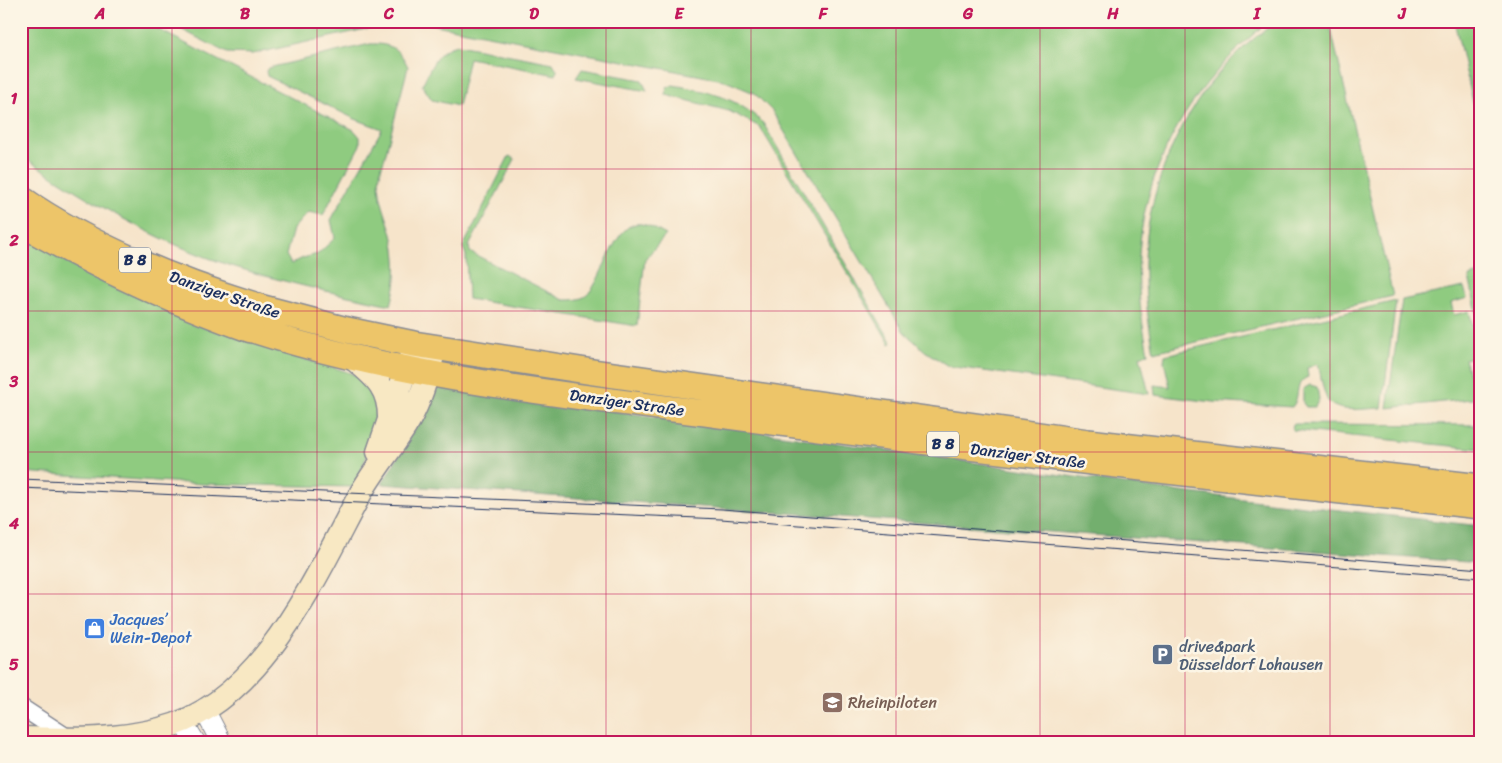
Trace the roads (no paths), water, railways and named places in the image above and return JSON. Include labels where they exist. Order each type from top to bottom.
[{"type":"highway","name":"Danziger Straße","points":[[21,199],[70,228],[123,255],[211,292],[253,317]]},
{"type":"highway","name":"Danziger Straße","points":[[21,223],[112,273],[204,313],[253,317]]},
{"type":"main road","name":"Danziger Straße","points":[[253,317],[347,330],[425,345],[937,422],[1088,442],[1481,487]]},
{"type":"main road","name":"Danziger Straße","points":[[253,317],[352,358],[485,383],[895,438],[1206,477],[1481,506]]},
{"type":"main road","points":[[370,477],[389,422],[418,371],[425,345]]},
{"type":"main road","points":[[352,358],[376,378],[388,396],[389,422]]},
{"type":"main road","points":[[26,734],[72,740],[128,736],[162,729],[204,709],[239,684],[264,657],[312,584],[370,477],[409,420],[419,402],[418,371]]},
{"type":"street","points":[[21,707],[72,740]]},
{"type":"street","points":[[204,709],[220,742]]},
{"type":"street","points":[[182,721],[195,742]]},
{"type":"tram line","points":[[21,479],[722,509],[1481,569]]},
{"type":"tram line","points":[[21,488],[721,519],[1481,578]]},
{"type":"place","name":"Jacques’ Wein-Depot","points":[[94,628]]},
{"type":"place","name":"drive&park Düsseldorf Lohausen","points":[[1163,655]]},
{"type":"place","name":"Rheinpiloten","points":[[832,702]]}]
